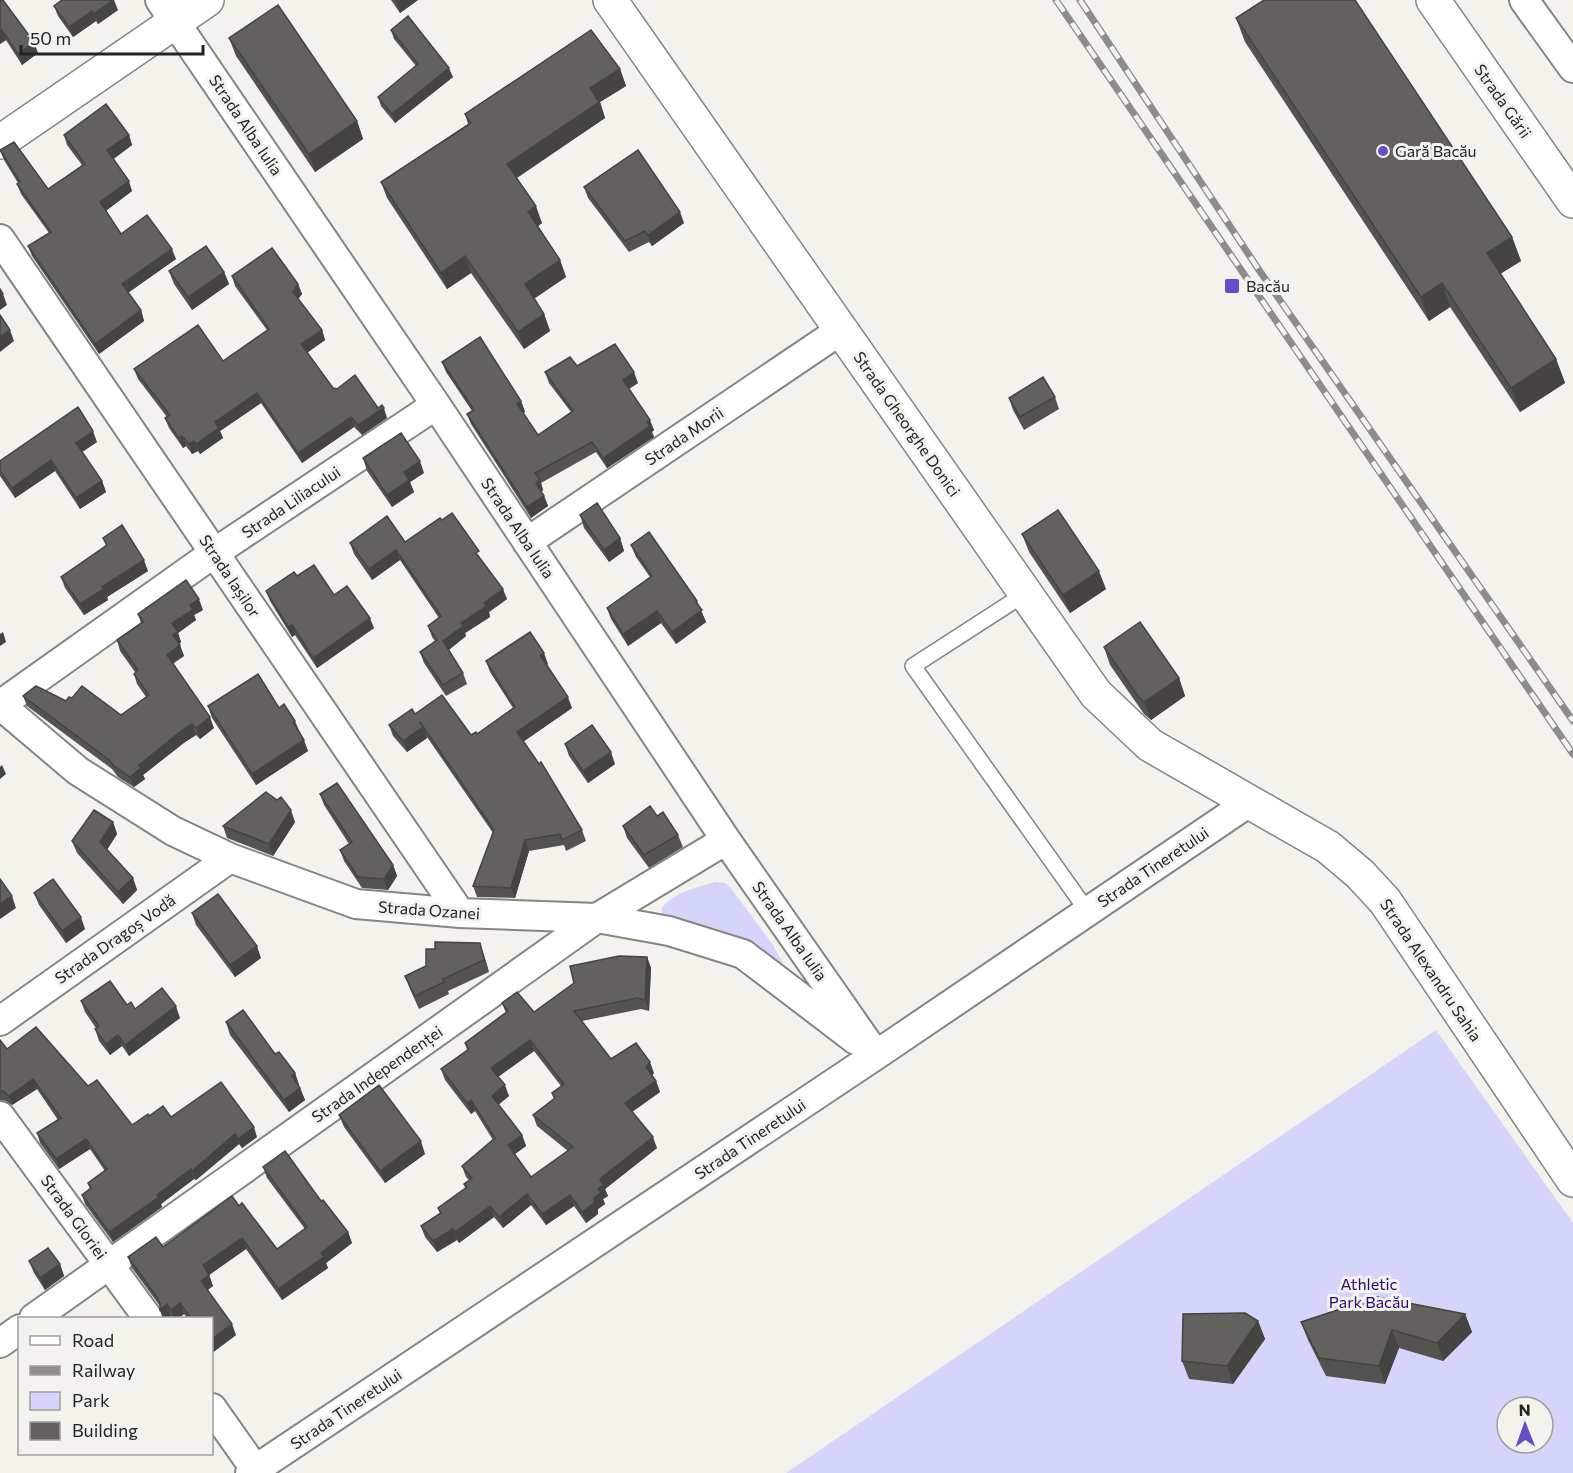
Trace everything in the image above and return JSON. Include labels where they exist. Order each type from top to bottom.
[{"type":"street","points":[[0,142],[168,12],[207,0]]},
{"type":"street","name":"Strada Gheorghe Donici","points":[[610,0],[1096,694],[1150,745],[1248,802]]},
{"type":"street","name":"Strada Gării","points":[[1433,0],[1573,201]]},
{"type":"street","points":[[1524,0],[1573,68]]},
{"type":"street","name":"Strada Alba Iulia","points":[[168,12],[436,405],[726,840],[876,1055]]},
{"type":"street","name":"Strada Iașilor","points":[[0,239],[460,913]]},
{"type":"street","name":"Strada Morii","points":[[527,542],[841,330]]},
{"type":"street","name":"Strada Liliacului","points":[[0,705],[214,553],[436,405]]},
{"type":"street","name":"Strada Ozanei","points":[[0,705],[78,771],[173,831],[230,858],[356,904],[460,913],[597,918],[669,931],[743,954],[876,1055]]},
{"type":"street","name":"Strada Tineretului","points":[[253,1471],[876,1055],[1248,802]]},
{"type":"street","name":"Strada Alexandru Sahia","points":[[1248,802],[1328,847],[1360,874],[1385,902],[1573,1180]]},
{"type":"street","name":"Strada Independenței","points":[[35,1317],[597,918],[726,840]]},
{"type":"street","name":"Strada Dragoș Vodă","points":[[0,1021],[230,858]]},
{"type":"street","name":"Strada Gloriei","points":[[0,1116],[147,1317]]},
{"type":"street","points":[[0,1343],[18,1330]]},
{"type":"street","points":[[213,1410],[253,1471]]},
{"type":"lane","points":[[1026,593],[913,666],[1088,912]]},
{"type":"green space","points":[[716,882],[725,883],[730,887],[773,945],[783,963],[778,964],[662,917],[662,908],[673,898],[686,891]]},
{"type":"green space","name":"Athletic Park Bacău","points":[[1436,1030],[1573,1223],[1573,1473],[786,1473]]},
{"type":"building","points":[[0,0],[3,0],[34,42],[18,54],[2,30],[0,31]]},
{"type":"building","points":[[62,0],[113,0],[94,14],[92,11],[69,27],[54,6]]},
{"type":"building","name":"Gară Bacău","points":[[1264,0],[1355,0],[1512,237],[1487,253],[1556,359],[1511,388],[1442,283],[1421,297],[1236,18]]},
{"type":"building","points":[[278,5],[357,121],[309,154],[229,38]]},
{"type":"building","points":[[408,16],[449,68],[392,114],[378,97],[418,64],[391,30]]},
{"type":"building","points":[[591,30],[620,69],[590,88],[599,102],[507,164],[536,206],[528,212],[560,260],[525,284],[544,314],[518,332],[465,256],[441,273],[381,182],[471,123],[465,114]]},
{"type":"building","points":[[106,104],[129,135],[107,150],[129,181],[100,202],[121,234],[147,215],[172,249],[122,284],[141,310],[95,344],[28,246],[51,232],[17,184],[20,182],[0,150],[14,142],[48,189],[85,164],[64,135]]},
{"type":"building","points":[[638,150],[680,212],[648,235],[645,231],[625,241],[584,187]]},
{"type":"building","points":[[206,246],[224,272],[188,297],[169,271]]},
{"type":"building","points":[[272,248],[298,284],[293,292],[322,330],[301,344],[333,388],[337,389],[355,375],[378,408],[382,405],[384,408],[358,425],[351,417],[298,453],[257,393],[215,422],[219,428],[196,444],[194,441],[189,444],[182,436],[179,438],[165,418],[170,415],[134,369],[198,325],[223,361],[269,329],[232,276]]},
{"type":"building","points":[[0,315],[10,330],[0,337]]},
{"type":"building","points":[[480,337],[521,401],[517,404],[538,435],[573,411],[545,372],[570,357],[577,366],[615,344],[634,372],[623,380],[650,420],[647,422],[650,426],[603,458],[592,442],[535,473],[540,479],[536,483],[544,496],[527,507],[467,414],[474,410],[442,362]]},
{"type":"building","points":[[1043,377],[1055,397],[1020,417],[1009,398]]},
{"type":"building","points":[[78,407],[93,431],[76,443],[102,481],[76,498],[51,460],[12,488],[0,471],[0,461]]},
{"type":"building","points":[[401,433],[420,461],[404,472],[409,480],[387,495],[363,458]]},
{"type":"building","points":[[597,503],[620,538],[604,550],[580,515]]},
{"type":"building","points":[[1058,510],[1099,571],[1063,595],[1022,534]]},
{"type":"building","points":[[452,513],[479,551],[476,553],[503,589],[484,603],[487,606],[461,623],[463,626],[443,641],[463,673],[443,685],[420,652],[437,640],[428,626],[441,616],[396,550],[369,569],[350,543],[387,516],[405,542],[440,518],[442,520]]},
{"type":"building","points":[[122,525],[144,560],[80,604],[61,577],[107,545],[103,538]]},
{"type":"building","points":[[649,532],[702,610],[672,632],[657,611],[623,634],[607,608],[652,576],[631,545]]},
{"type":"building","points":[[314,565],[334,595],[347,586],[370,618],[313,658],[292,625],[288,627],[266,591],[294,572],[297,576]]},
{"type":"building","points":[[186,580],[199,599],[190,605],[193,610],[172,623],[178,632],[173,635],[180,645],[167,655],[210,717],[196,728],[192,724],[181,731],[139,765],[141,768],[130,777],[23,696],[36,686],[66,701],[69,697],[72,698],[82,686],[121,715],[149,695],[134,674],[138,670],[117,640],[143,622],[138,614]]},
{"type":"building","points":[[1140,622],[1179,678],[1144,702],[1104,647]]},
{"type":"building","points":[[530,632],[544,653],[540,655],[568,697],[517,732],[539,764],[541,762],[582,830],[562,840],[560,834],[525,840],[511,888],[473,886],[494,830],[420,722],[423,727],[403,741],[389,725],[412,709],[415,714],[442,695],[471,735],[476,732],[477,734],[515,707],[486,661]]},
{"type":"building","points":[[258,674],[279,708],[284,704],[304,740],[252,774],[208,706]]},
{"type":"building","points":[[592,725],[611,752],[583,771],[565,744]]},
{"type":"building","points":[[337,783],[393,865],[384,879],[358,877],[340,850],[352,842],[320,794]]},
{"type":"building","points":[[266,792],[277,800],[281,797],[291,810],[269,844],[223,826]]},
{"type":"building","points":[[650,806],[657,816],[663,812],[678,835],[644,855],[623,826]]},
{"type":"building","points":[[94,810],[113,822],[100,842],[133,878],[118,892],[72,841]]},
{"type":"building","points":[[0,879],[12,896],[0,904]]},
{"type":"building","points":[[53,879],[81,917],[62,931],[34,893]]},
{"type":"building","points":[[218,894],[257,946],[230,965],[192,913]]},
{"type":"building","points":[[435,942],[480,943],[484,960],[443,979],[444,982],[415,996],[405,976],[426,966],[426,949],[435,949]]},
{"type":"building","points":[[619,956],[647,957],[645,1000],[637,998],[574,1011],[611,1059],[636,1043],[650,1062],[646,1067],[656,1081],[625,1103],[653,1137],[600,1179],[603,1185],[598,1189],[601,1193],[594,1198],[594,1203],[582,1212],[570,1195],[542,1214],[527,1194],[499,1217],[490,1206],[455,1232],[453,1229],[433,1241],[421,1226],[441,1213],[438,1208],[467,1187],[464,1184],[472,1178],[462,1166],[495,1138],[471,1100],[467,1103],[441,1069],[469,1049],[465,1043],[508,1011],[502,1003],[517,992],[534,1012],[574,983],[570,966]],"holes":[[[530,1040],[564,1084],[552,1093],[555,1098],[533,1115],[573,1147],[531,1177],[508,1145],[522,1135],[492,1096],[505,1085],[491,1068]]]},
{"type":"building","points":[[110,981],[127,1005],[131,1002],[135,1009],[162,988],[176,1006],[125,1045],[118,1035],[106,1044],[95,1029],[99,1026],[81,1001]]},
{"type":"building","points":[[243,1010],[275,1054],[279,1052],[295,1073],[292,1076],[300,1088],[284,1100],[226,1022]]},
{"type":"building","points":[[36,1027],[88,1086],[97,1080],[132,1125],[163,1106],[171,1117],[221,1082],[254,1127],[238,1139],[235,1134],[192,1171],[191,1169],[157,1195],[159,1197],[109,1232],[82,1195],[91,1188],[88,1183],[107,1169],[86,1139],[56,1159],[37,1133],[61,1118],[33,1079],[9,1096],[0,1091],[0,1040],[7,1049]]},
{"type":"building","points":[[379,1085],[421,1141],[380,1171],[339,1115]]},
{"type":"building","points":[[285,1151],[321,1201],[323,1200],[348,1232],[321,1253],[324,1257],[278,1289],[242,1238],[203,1265],[209,1275],[201,1281],[232,1324],[213,1338],[213,1317],[190,1317],[180,1303],[171,1310],[167,1304],[160,1310],[157,1297],[128,1257],[156,1237],[163,1247],[232,1196],[239,1206],[242,1203],[277,1249],[307,1227],[263,1167]]},
{"type":"building","points":[[48,1248],[60,1264],[40,1278],[29,1261]]},
{"type":"building","points":[[1377,1297],[1465,1314],[1437,1343],[1392,1330],[1379,1366],[1319,1358],[1301,1322]]},
{"type":"building","points":[[1245,1313],[1258,1321],[1227,1366],[1182,1361],[1183,1314]]},
{"type":"railway","points":[[1056,0],[1573,754]]},
{"type":"railway","points":[[1080,0],[1259,270],[1573,721]]},
{"type":"place","name":"Gară Bacău","points":[[1383,151]]},
{"type":"place","name":"Bacău","points":[[1232,286]]}]
